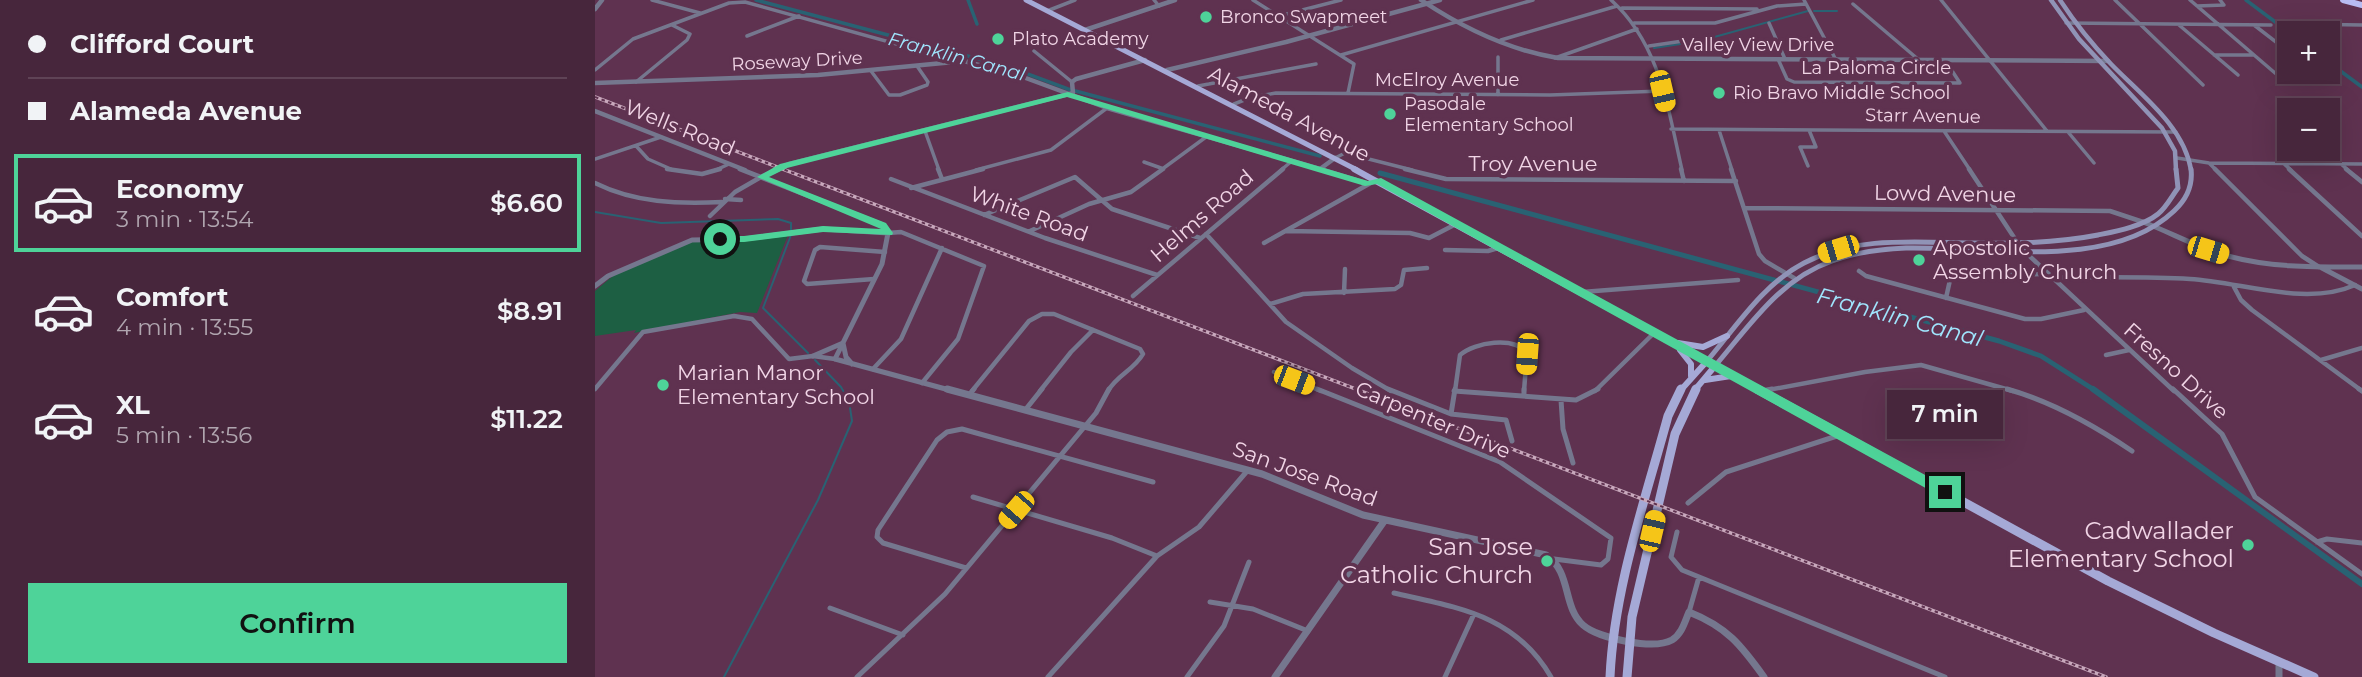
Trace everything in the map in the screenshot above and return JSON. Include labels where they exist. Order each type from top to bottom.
[{"type":"highway","points":[[2343,0],[2360,2]]},
{"type":"main road","name":"Alameda Avenue","points":[[1026,0],[1234,104],[1377,180],[2117,586],[2314,677]]},
{"type":"main road","points":[[1610,677],[1612,637],[1670,408],[1691,376],[1707,361],[1776,279],[1822,254],[1862,244],[1902,241],[2083,240],[2120,232],[2143,222],[2164,209],[2173,197],[2178,180],[2177,158],[2166,132],[2066,23],[2051,0]]},
{"type":"main road","points":[[1627,677],[1629,640],[1679,420],[1701,382],[1781,289],[1792,280],[1832,260],[1873,251],[2065,249],[2104,245],[2156,227],[2176,212],[2187,198],[2192,178],[2189,160],[2176,132],[2108,61],[2075,23],[2060,0]]},
{"type":"main road","points":[[1672,342],[1700,347],[1717,343],[1727,336]]},
{"type":"main road","points":[[1672,342],[1689,361],[1691,376]]},
{"type":"main road","points":[[1701,382],[1715,377],[1736,376]]},
{"type":"street","points":[[595,9],[602,0]]},
{"type":"street","points":[[652,0],[701,13]]},
{"type":"street","points":[[1047,11],[1075,0]]},
{"type":"street","points":[[1082,29],[1170,0]]},
{"type":"street","points":[[1156,3],[1175,0]]},
{"type":"street","points":[[1253,0],[1355,66],[1348,93]]},
{"type":"street","points":[[1279,16],[1341,0]]},
{"type":"street","name":"Valley View Drive","points":[[1421,0],[1454,23],[1555,58],[2108,61]]},
{"type":"street","points":[[1167,70],[1309,36],[1440,0]]},
{"type":"street","points":[[1341,55],[1534,0]]},
{"type":"street","points":[[1611,0],[1633,23],[1655,59],[1684,181]]},
{"type":"street","points":[[1941,0],[2047,131]]},
{"type":"street","points":[[2115,0],[2203,85]]},
{"type":"street","points":[[2190,0],[2277,72]]},
{"type":"street","points":[[2196,6],[2224,5],[2220,0]]},
{"type":"street","points":[[595,70],[633,39],[741,1],[958,61]]},
{"type":"street","points":[[1633,23],[1715,23],[1763,9],[1805,2],[1836,60]]},
{"type":"street","points":[[1853,5],[1919,60]]},
{"type":"street","points":[[1501,40],[1620,7],[1763,9]]},
{"type":"street","points":[[747,36],[800,16]]},
{"type":"street","points":[[1769,23],[1785,59]]},
{"type":"street","points":[[2066,23],[2271,25]]},
{"type":"street","points":[[636,82],[689,36],[687,31],[672,25]]},
{"type":"street","points":[[2178,25],[2238,75]]},
{"type":"street","points":[[2254,25],[2277,43]]},
{"type":"street","points":[[2340,25],[2362,25]]},
{"type":"street","points":[[1555,58],[1563,52],[1637,29]]},
{"type":"street","points":[[1649,46],[1683,41]]},
{"type":"street","points":[[1034,51],[1073,87]]},
{"type":"street","points":[[2214,55],[2254,55]]},
{"type":"street","points":[[1498,57],[1498,95]]},
{"type":"street","name":"La Paloma Circle","points":[[1778,59],[1787,79],[1796,83],[1960,83],[1945,60]]},
{"type":"street","points":[[710,216],[723,201],[783,166],[1068,95],[1073,87],[1145,60]]},
{"type":"street","name":"Roseway Drive","points":[[595,83],[871,71],[958,61],[1015,75],[1107,108],[1369,184]]},
{"type":"street","points":[[1198,86],[1315,64]]},
{"type":"street","points":[[871,71],[888,94],[900,95],[927,85],[928,82],[917,66]]},
{"type":"street","name":"McElroy Avenue","points":[[1234,104],[1270,93],[1498,95],[1662,91]]},
{"type":"street","points":[[910,188],[1051,150],[1107,108]]},
{"type":"street","name":"Wells Road","points":[[595,111],[883,225],[888,233],[901,232],[984,266],[960,335],[922,383]]},
{"type":"street","name":"Starr Avenue","points":[[1671,129],[2176,132]]},
{"type":"street","points":[[1719,129],[1762,259],[1792,280]]},
{"type":"street","points":[[1808,166],[1800,147],[1816,147],[1809,130]]},
{"type":"street","points":[[925,131],[942,179]]},
{"type":"street","points":[[1944,131],[2017,242]]},
{"type":"street","points":[[2068,131],[2094,163]]},
{"type":"street","points":[[595,159],[637,147],[661,136]]},
{"type":"street","points":[[1029,232],[1101,200],[1131,192],[1206,137]]},
{"type":"street","points":[[637,147],[648,160],[678,170],[703,174],[729,164]]},
{"type":"street","name":"Troy Avenue","points":[[1335,158],[1345,153],[1446,179],[1735,181]]},
{"type":"street","points":[[1320,169],[1335,158]]},
{"type":"street","points":[[2177,158],[2209,163],[2362,164]]},
{"type":"street","name":"Helms Road","points":[[1133,296],[1292,160]]},
{"type":"street","points":[[1144,162],[1162,168]]},
{"type":"street","points":[[2209,163],[2302,256],[2362,289]]},
{"type":"street","points":[[2283,163],[2362,236]]},
{"type":"street","points":[[2341,164],[2362,182]]},
{"type":"street","points":[[983,215],[1074,177],[1079,178],[1112,209],[1200,238]]},
{"type":"street","name":"White Road","points":[[891,179],[1029,232],[1157,275]]},
{"type":"street","points":[[1264,243],[1377,180]]},
{"type":"street","points":[[595,183],[617,193],[651,201],[741,200]]},
{"type":"street","name":"Lowd Avenue","points":[[1745,208],[2110,211],[2143,222]]},
{"type":"street","points":[[2143,222],[2229,257],[2287,267],[2362,267]]},
{"type":"street","points":[[1286,231],[1410,233],[1429,237],[1456,224]]},
{"type":"street","points":[[595,286],[608,276],[692,240],[744,239],[830,229],[888,233],[885,252],[874,279],[835,359],[813,356],[789,359],[752,318],[734,316],[643,332],[595,389]]},
{"type":"street","name":"Carpenter Drive","points":[[1206,234],[1295,330],[1326,352],[1409,398],[1451,414],[1506,420],[1512,441]]},
{"type":"street","points":[[874,279],[807,284],[804,281],[815,250],[819,247],[885,252]]},
{"type":"street","points":[[1445,250],[1488,251],[1499,247]]},
{"type":"street","points":[[873,370],[901,339],[942,248]]},
{"type":"street","name":"Fresno Drive","points":[[2023,249],[2047,276],[2222,434],[2233,449],[2247,487],[2256,497],[2362,575]]},
{"type":"street","points":[[1271,304],[1297,295],[1395,289],[1401,285],[1404,270],[1427,268]]},
{"type":"street","points":[[1344,293],[1345,269]]},
{"type":"street","points":[[1859,271],[1866,276],[2031,319],[2085,310]]},
{"type":"street","points":[[1946,298],[1950,279],[1957,275],[2181,279],[2316,295],[2337,293],[2355,285]]},
{"type":"street","points":[[1581,292],[1738,280]]},
{"type":"street","points":[[2233,286],[2241,300],[2252,310],[2362,391]]},
{"type":"street","points":[[857,677],[933,607],[1085,427],[1115,379],[1137,364],[1143,354],[1140,349],[1054,314],[1034,317],[969,395]]},
{"type":"street","points":[[1026,410],[1071,352],[1093,330]]},
{"type":"street","points":[[1454,391],[1576,400],[1597,390],[1655,333]]},
{"type":"street","points":[[813,356],[843,343]]},
{"type":"street","points":[[843,343],[845,357],[854,365]]},
{"type":"street","points":[[1451,414],[1460,355],[1464,350],[1475,346],[1522,347],[1527,354],[1524,396]]},
{"type":"street","points":[[2321,360],[2362,348]]},
{"type":"street","points":[[2106,355],[2130,350]]},
{"type":"street","name":"San Jose Road","points":[[835,359],[1249,470],[1339,507],[1385,520],[1554,559]]},
{"type":"street","points":[[1761,391],[1921,365],[2024,394],[2108,435],[2131,451]]},
{"type":"street","name":"Carpenter Drive","points":[[1274,372],[1500,462],[1611,538],[1608,559],[1601,565],[1554,559]]},
{"type":"street","points":[[1561,400],[1563,429],[1573,463]]},
{"type":"street","points":[[966,568],[883,543],[877,537],[878,530],[937,440],[947,432],[962,429],[1153,482]]},
{"type":"street","points":[[1688,503],[1726,472],[1841,435]]},
{"type":"street","points":[[1048,677],[1157,556],[1199,527],[1249,470]]},
{"type":"street","points":[[973,497],[1112,538],[1157,556]]},
{"type":"street","points":[[1275,677],[1385,520]]},
{"type":"street","points":[[1677,532],[1671,550],[1674,564],[1682,570],[1945,677]]},
{"type":"street","points":[[2317,542],[2327,539],[2362,543]]},
{"type":"street","points":[[1554,559],[1560,568],[1577,618],[1590,630],[1653,644],[1669,641],[1679,633],[1689,612],[1699,577]]},
{"type":"street","points":[[1187,677],[1217,637],[1249,562]]},
{"type":"street","points":[[1394,593],[1492,619],[1525,638],[1551,677]]},
{"type":"street","points":[[1210,602],[1233,604],[1268,613],[1308,631]]},
{"type":"street","points":[[830,608],[903,635]]},
{"type":"street","points":[[1689,612],[1722,625],[1738,641],[1763,677]]},
{"type":"street","points":[[1445,677],[1474,614]]},
{"type":"street","points":[[2279,663],[2280,677]]},
{"type":"green space","points":[[788,235],[757,313],[740,312],[634,333],[636,330],[595,336],[595,291],[614,275],[690,242],[738,242]]},
{"type":"waterway","name":"Franklin Canal","points":[[756,0],[1009,67],[1068,89],[1320,156]]},
{"type":"waterway","points":[[968,0],[977,24]]},
{"type":"waterway","points":[[2246,0],[2277,23]]},
{"type":"waterway","points":[[1654,48],[1700,41],[1808,11]]},
{"type":"waterway","points":[[1814,11],[1837,11]]},
{"type":"waterway","points":[[2340,71],[2362,87]]},
{"type":"waterway","name":"Franklin Canal","points":[[1380,173],[1999,341],[2041,356],[2094,390]]},
{"type":"waterway","points":[[595,212],[661,223],[778,219],[791,223],[791,235],[763,308],[808,353]]},
{"type":"waterway","points":[[724,677],[818,500],[852,421],[849,401],[841,387],[815,360]]},
{"type":"waterway","name":"Franklin Canal","points":[[2094,390],[2362,584]]},
{"type":"railway","points":[[595,97],[2106,677]]},
{"type":"place","name":"Bronco Swapmeet","points":[[1206,17]]},
{"type":"place","name":"Plato Academy","points":[[998,39]]},
{"type":"place","name":"Rio Bravo Middle School","points":[[1719,93]]},
{"type":"place","name":"Pasodale Elementary School","points":[[1390,114]]},
{"type":"place","name":"Apostolic Assembly Church","points":[[1919,260]]},
{"type":"place","name":"Marian Manor Elementary School","points":[[663,385]]},
{"type":"place","name":"Cadwallader Elementary School","points":[[2248,545]]},
{"type":"place","name":"San Jose Catholic Church","points":[[1547,561]]},
{"type":"route","points":[[720,239],[736,240],[823,229],[888,233],[883,225],[761,177],[783,166],[1068,95],[1369,184],[1377,180],[1945,492]]}]
